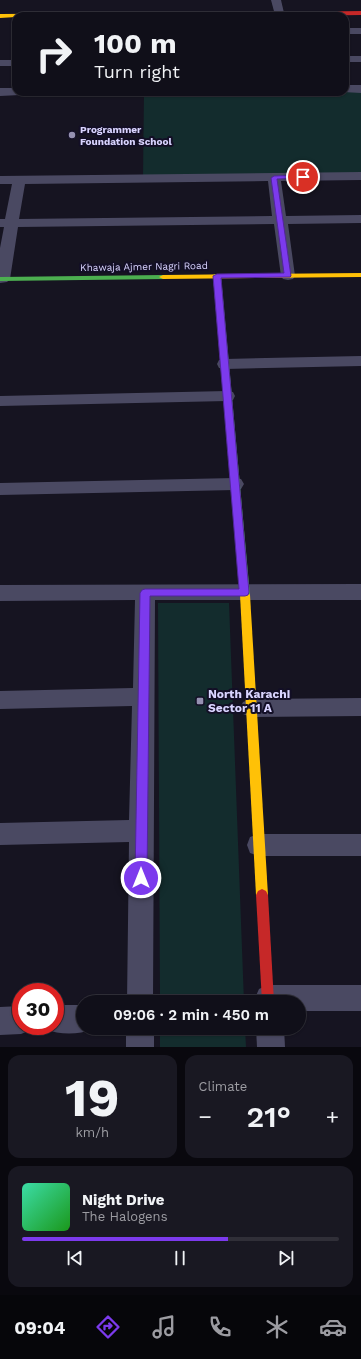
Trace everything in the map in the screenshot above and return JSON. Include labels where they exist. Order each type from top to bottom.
[{"type":"street","points":[[276,0],[279,12]]},
{"type":"street","points":[[349,13],[361,13]]},
{"type":"street","points":[[0,16],[12,16]]},
{"type":"street","points":[[349,23],[361,23]]},
{"type":"street","points":[[0,24],[12,24]]},
{"type":"street","points":[[349,32],[361,31]]},
{"type":"street","points":[[349,59],[361,59]]},
{"type":"street","points":[[0,63],[12,63]]},
{"type":"street","points":[[349,89],[361,90]]},
{"type":"street","points":[[0,92],[12,92]]},
{"type":"street","points":[[0,180],[361,176]]},
{"type":"street","points":[[274,178],[288,276]]},
{"type":"street","points":[[1,278],[6,223],[19,180]]},
{"type":"street","points":[[6,223],[280,218],[361,219]]},
{"type":"street","name":"Khawaja Ajmer Nagri Road","points":[[1,278],[361,275]]},
{"type":"street","points":[[217,276],[245,592],[268,995]]},
{"type":"street","points":[[225,364],[361,360]]},
{"type":"street","points":[[0,401],[227,396]]},
{"type":"street","points":[[0,489],[235,484]]},
{"type":"street","points":[[0,593],[361,592]]},
{"type":"street","points":[[140,995],[145,593]]},
{"type":"street","points":[[0,700],[144,697]]},
{"type":"street","points":[[251,708],[361,707]]},
{"type":"street","points":[[0,834],[141,831]]},
{"type":"street","points":[[259,845],[361,845]]},
{"type":"street","points":[[306,999],[361,998]]},
{"type":"street","points":[[64,1019],[76,1019]]},
{"type":"street","points":[[0,1021],[12,1020]]},
{"type":"street","points":[[140,1035],[140,1047]]},
{"type":"street","points":[[270,1035],[271,1047]]},
{"type":"green space","points":[[349,92],[361,92],[361,176],[143,179],[144,96],[349,96]]},
{"type":"green space","points":[[158,603],[229,603],[244,995],[160,995]]},
{"type":"green space","points":[[160,1035],[245,1035],[246,1047],[160,1047]]},
{"type":"traffic: fast","points":[[217,276],[245,595]]},
{"type":"traffic: fast","points":[[0,279],[163,277]]},
{"type":"traffic: slow","points":[[0,16],[12,16]]},
{"type":"traffic: slow","points":[[163,277],[361,275]]},
{"type":"traffic: slow","points":[[245,595],[262,895]]},
{"type":"traffic: jam","points":[[349,13],[361,13]]},
{"type":"traffic: jam","points":[[262,895],[268,995]]},
{"type":"place","name":"Programmer Foundation School","points":[[72,135]]},
{"type":"place","name":"North Karachi Sector 11 A","points":[[200,701]]},
{"type":"route","points":[[141,878],[145,593],[245,592],[217,276],[288,276],[274,178],[303,177]]}]
